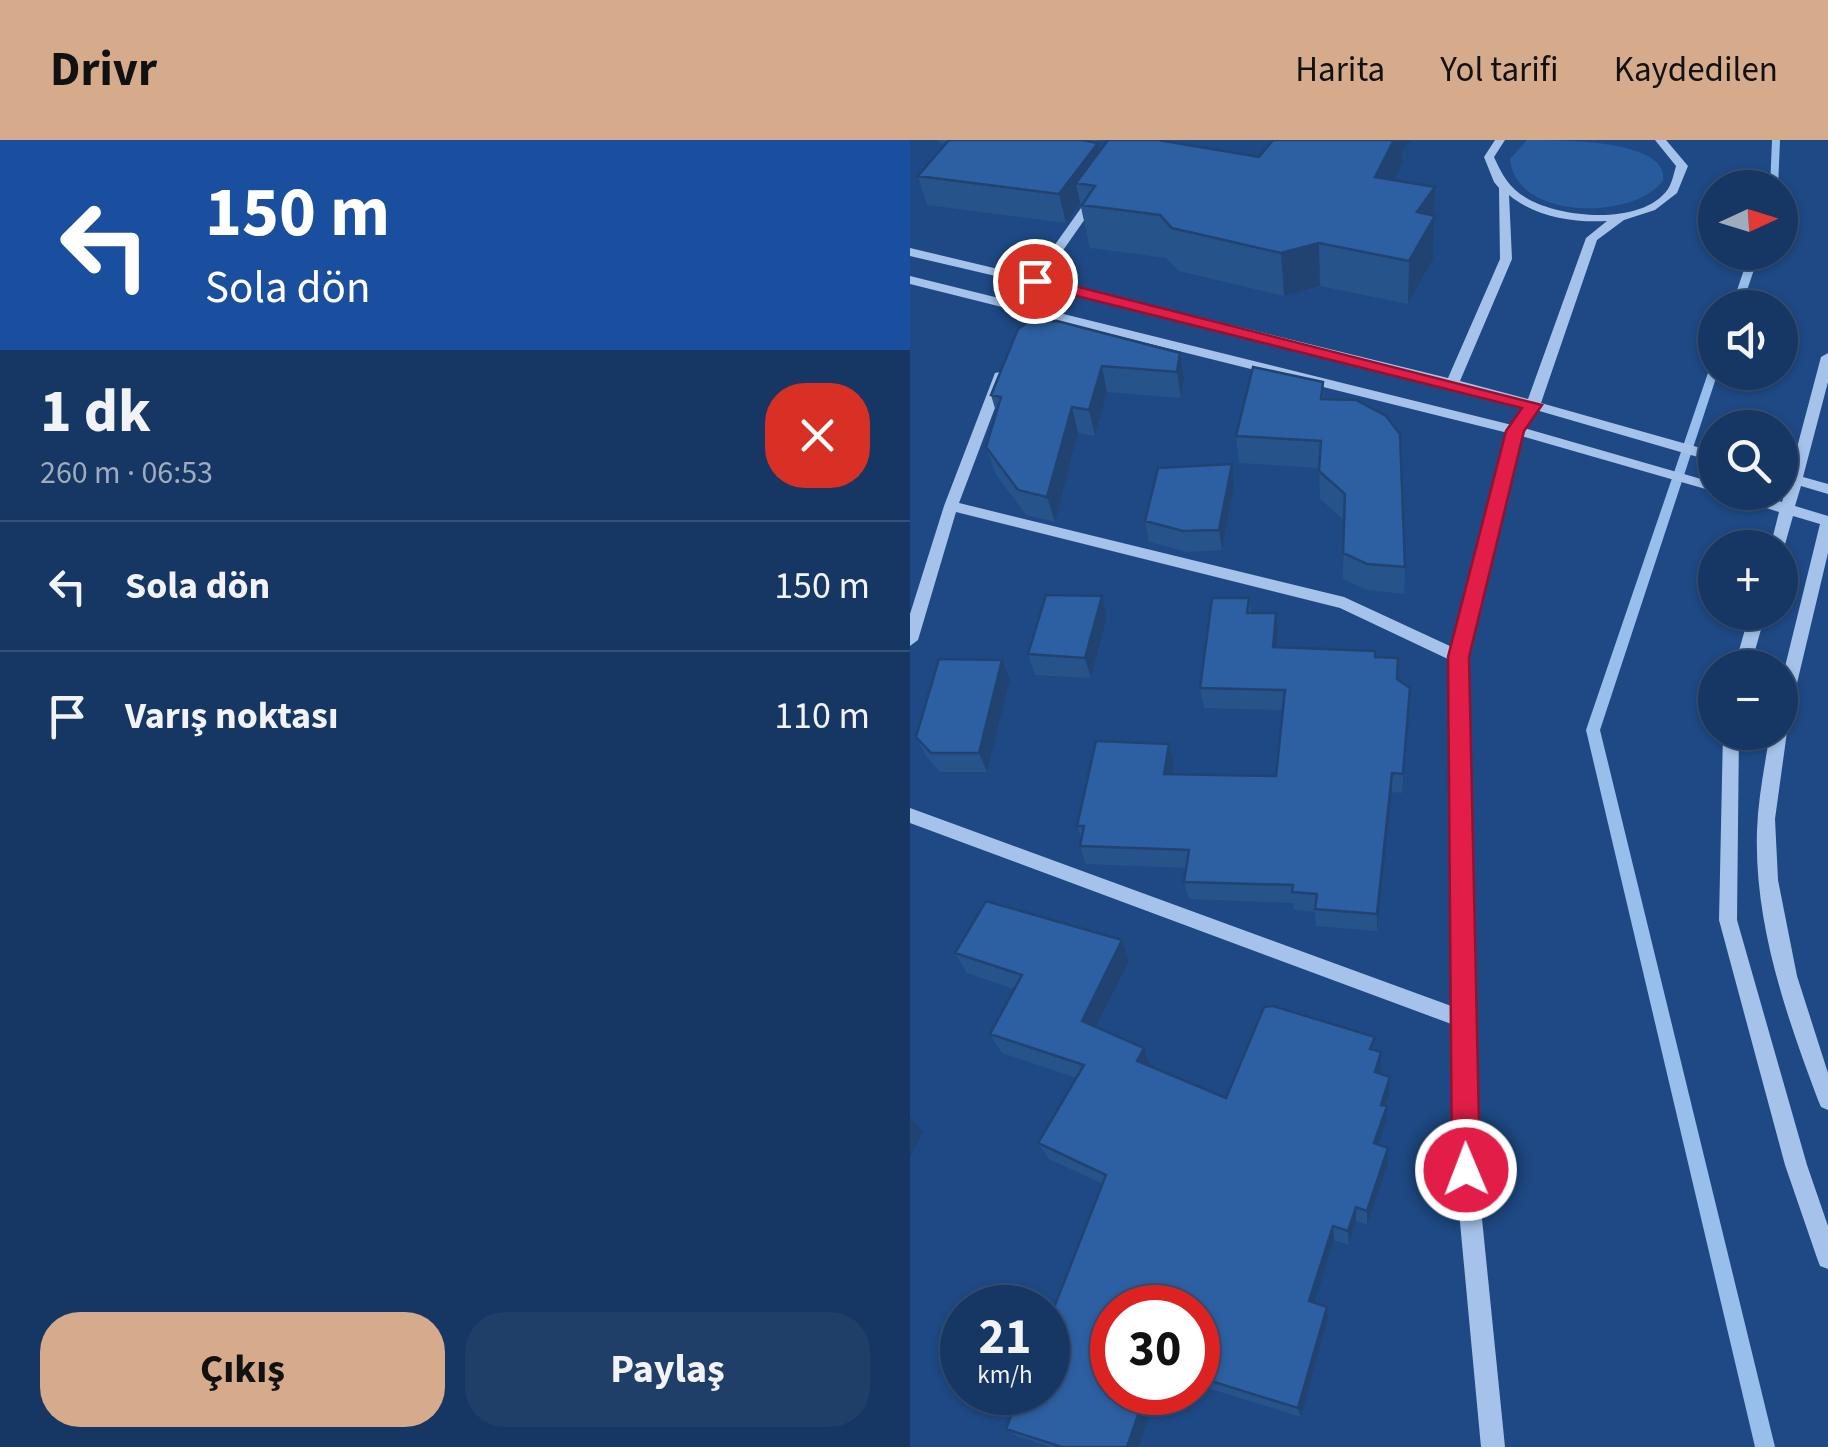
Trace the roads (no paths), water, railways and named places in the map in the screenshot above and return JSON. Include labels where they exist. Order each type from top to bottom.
[{"type":"street","points":[[1500,140],[1489,157],[1491,174],[1503,190],[1554,214],[1620,217],[1649,210],[1670,198],[1681,182],[1682,166],[1660,140]]},
{"type":"street","points":[[1035,281],[1101,188]]},
{"type":"street","points":[[1452,384],[1506,258],[1503,190]]},
{"type":"street","points":[[1493,1447],[1466,1170],[1458,657],[1515,431],[1533,405],[1592,238],[1620,217]]},
{"type":"street","points":[[910,252],[1452,384],[1698,453]]},
{"type":"street","points":[[910,280],[1515,431],[1698,483]]},
{"type":"street","points":[[1027,328],[1036,312]]},
{"type":"street","points":[[1798,443],[1828,357]]},
{"type":"street","points":[[910,640],[951,506],[1008,362]]},
{"type":"street","points":[[1798,481],[1828,489]]},
{"type":"street","points":[[951,506],[1344,603],[1458,657]]},
{"type":"street","points":[[1782,530],[1788,510],[1828,522],[1797,650]]},
{"type":"street","points":[[1731,750],[1728,920],[1796,1165],[1828,1258]]},
{"type":"street","points":[[1777,750],[1766,844],[1776,938],[1798,1023],[1828,1100]]},
{"type":"street","points":[[910,814],[1464,1020]]},
{"type":"waterway","points":[[1775,170],[1776,140]]},
{"type":"waterway","points":[[1742,290],[1749,270]]},
{"type":"waterway","points":[[1707,390],[1593,730],[1765,1447]]}]
